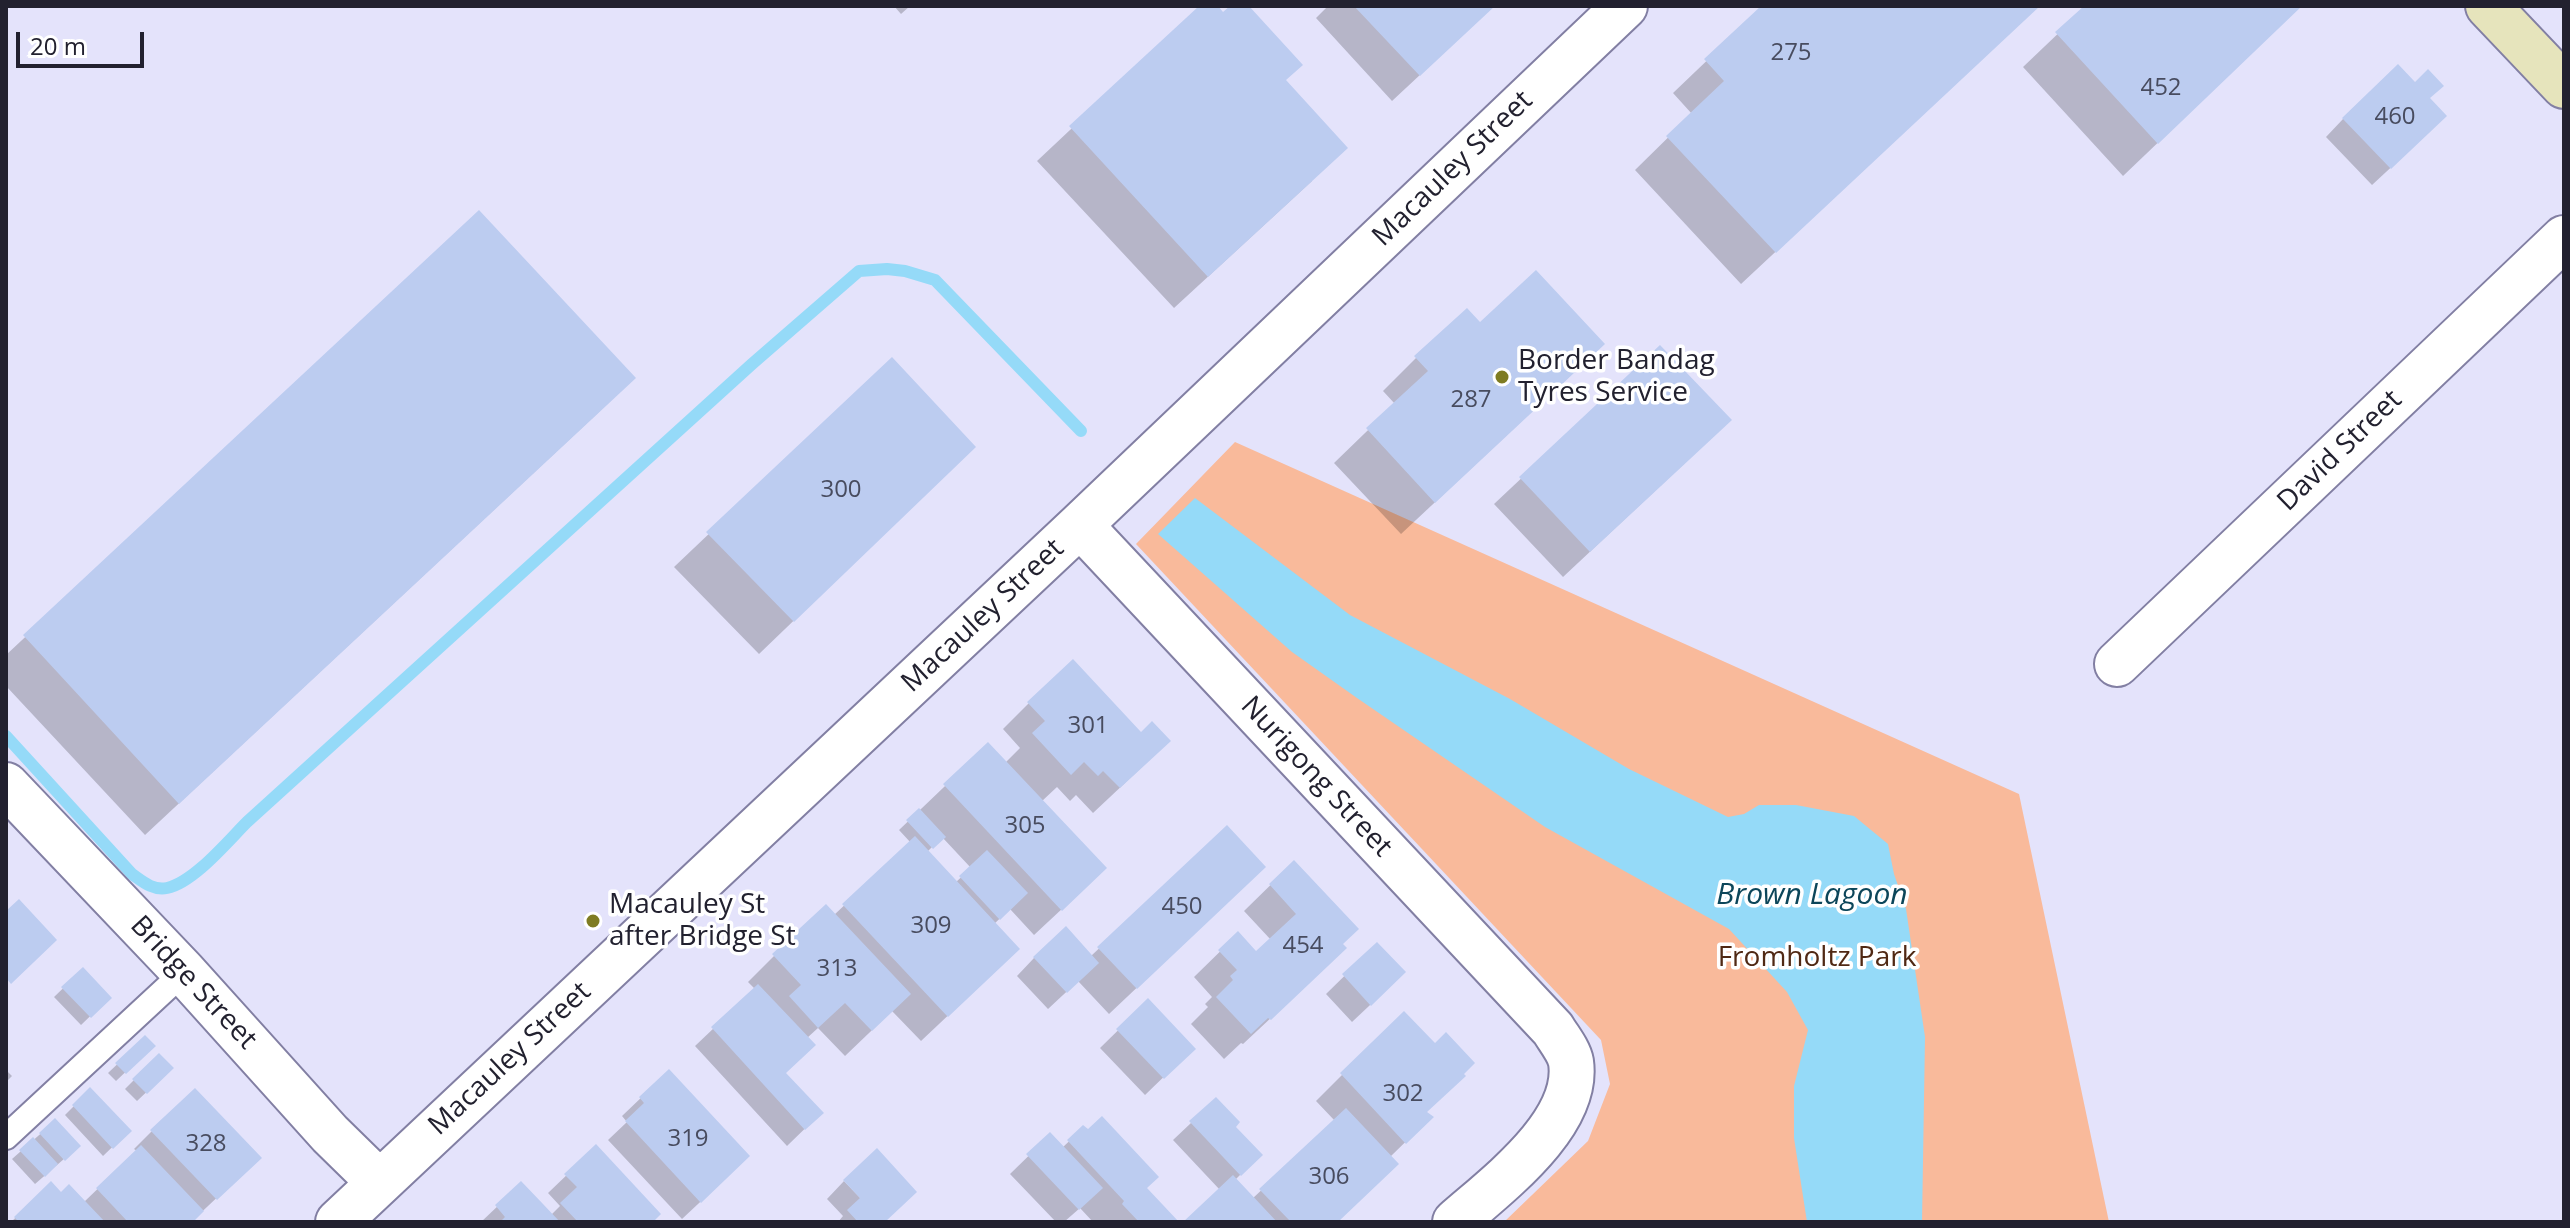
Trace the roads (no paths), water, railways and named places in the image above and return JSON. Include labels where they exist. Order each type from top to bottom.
[{"type":"street","name":"Macauley Street","points":[[338,1222],[1080,525],[1625,6]]},
{"type":"street","points":[[2488,6],[2564,86]]},
{"type":"street","name":"David Street","points":[[2117,664],[2564,238]]},
{"type":"street","name":"Nurigong Street","points":[[1080,525],[1553,1029],[1571,1059],[1571,1089],[1560,1116],[1509,1174],[1455,1222]]},
{"type":"street","name":"Bridge Street","points":[[6,785],[184,972],[330,1134],[379,1182]]},
{"type":"lane","points":[[6,1137],[184,972]]},
{"type":"water","name":"Brown Lagoon","points":[[1195,498],[1350,615],[1510,699],[1629,769],[1728,817],[1744,814],[1759,805],[1796,805],[1854,816],[1888,844],[1906,909],[1925,1037],[1922,1222],[1807,1222],[1794,1138],[1794,1086],[1808,1030],[1787,992],[1729,929],[1545,827],[1292,652],[1158,534]]},
{"type":"waterway","points":[[6,736],[132,874],[157,888],[177,884],[210,860],[247,822],[752,364],[859,271],[905,271],[935,280],[1081,431]]},
{"type":"place","name":"Border Bandag Tyres Service","points":[[1502,377]]},
{"type":"place","name":"Macauley St after Bridge St","points":[[593,921]]},
{"type":"park label","name":"Fromholtz Park","points":[[1817,958]]}]
